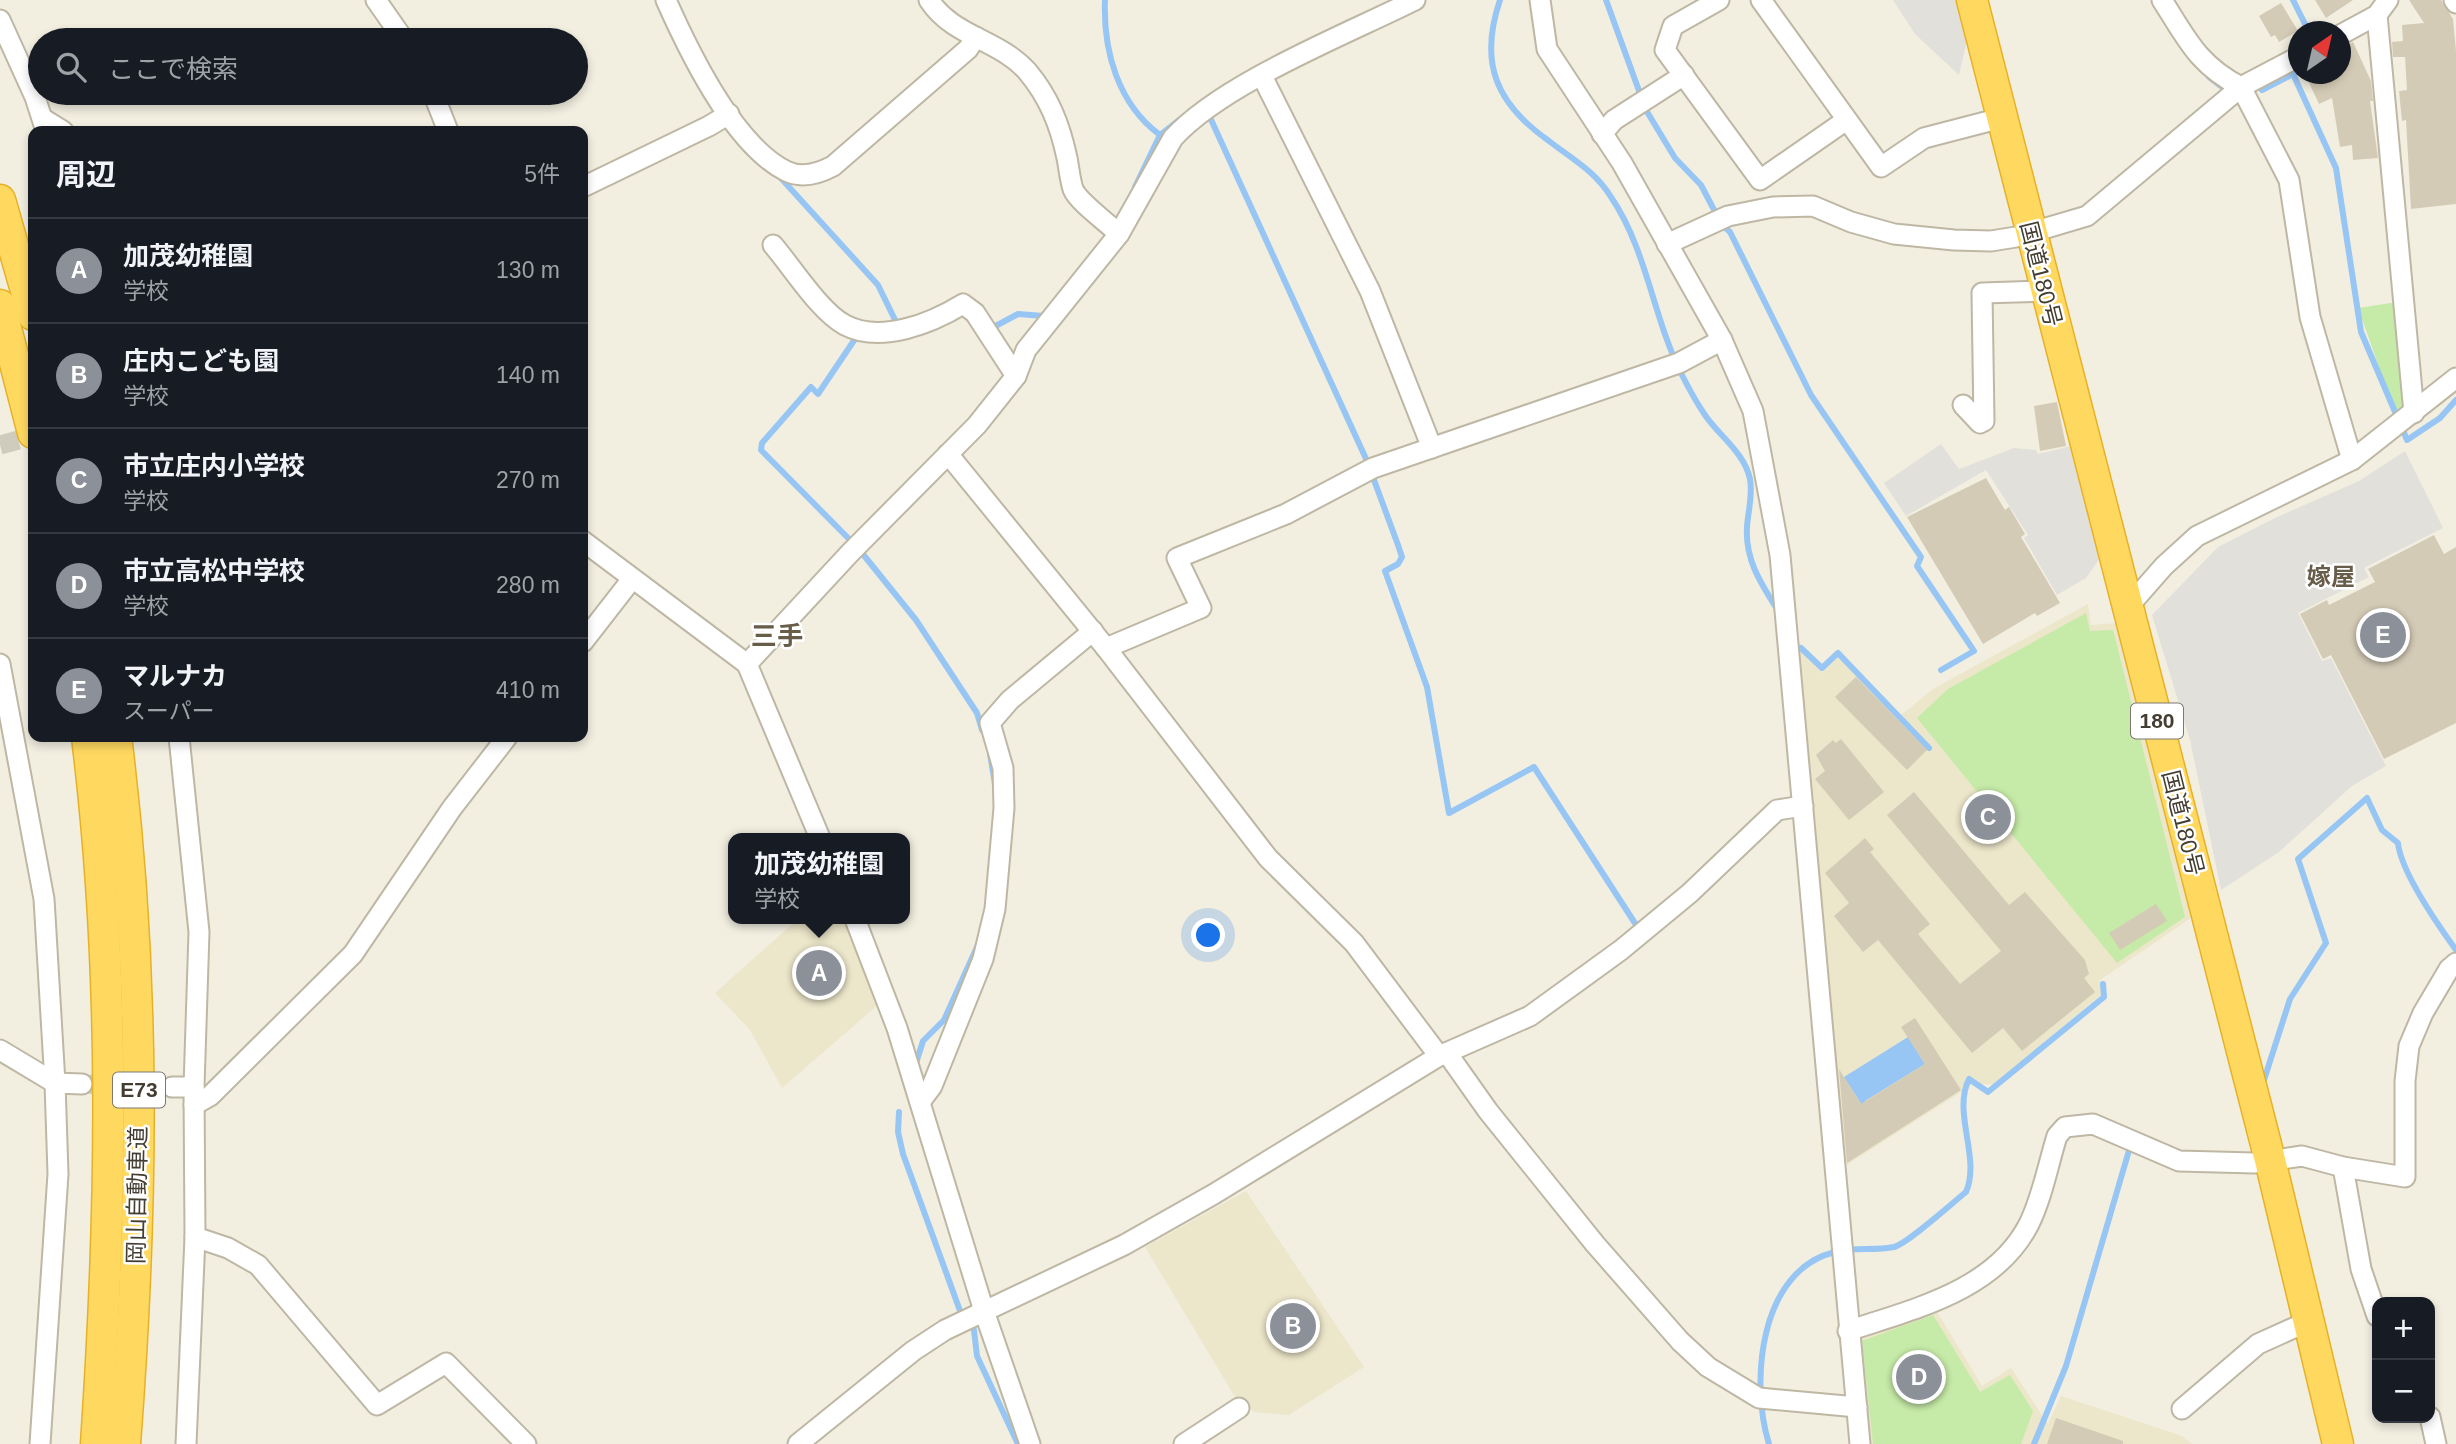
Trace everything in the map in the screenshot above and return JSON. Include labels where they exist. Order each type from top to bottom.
[{"type":"highway","name":"国道180号","points":[[1972,0],[2270,1160],[2338,1444]]},
{"type":"highway","points":[[0,200],[28,298]]},
{"type":"highway","points":[[0,305],[28,414]]},
{"type":"highway","name":"岡山自動車道","points":[[87,742],[104,915],[109,1021],[107,1249],[96,1444]]},
{"type":"highway","name":"岡山自動車道","points":[[117,742],[135,920],[139,1026],[136,1255],[125,1444]]},
{"type":"street","points":[[376,0],[396,28]]},
{"type":"street","points":[[666,0],[724,117],[776,164],[796,174],[814,174],[841,160],[968,49],[976,37]]},
{"type":"street","points":[[929,0],[944,19],[1002,50],[1024,69],[1045,94],[1063,138],[1074,192],[1116,231]]},
{"type":"street","points":[[747,664],[850,552],[948,454],[1016,376],[1026,350],[1116,231],[1173,138],[1206,109],[1262,76],[1415,0]]},
{"type":"street","points":[[1540,0],[1547,49],[1622,163],[1722,340],[1753,411],[1780,555],[1860,1444]]},
{"type":"street","points":[[1720,0],[1673,26],[1665,50],[1760,180],[1845,121]]},
{"type":"street","points":[[1761,0],[1845,121],[1881,167],[1924,138],[2001,118]]},
{"type":"street","points":[[2162,0],[2198,55],[2215,74],[2241,87],[2289,180],[2310,317],[2352,460]]},
{"type":"street","points":[[2351,27],[2382,8],[2404,421]]},
{"type":"street","points":[[0,20],[28,87]]},
{"type":"street","points":[[1667,244],[1719,220],[1773,207],[1813,206],[1851,222],[1894,234],[1991,241],[2031,233],[2087,216],[2241,87],[2288,62]]},
{"type":"street","points":[[1602,134],[1614,120],[1684,75]]},
{"type":"street","points":[[1262,76],[1370,290],[1432,448]]},
{"type":"street","points":[[36,105],[44,125]]},
{"type":"street","points":[[438,105],[446,126]]},
{"type":"street","points":[[588,185],[724,117]]},
{"type":"street","points":[[773,245],[823,305],[844,325],[865,332],[899,329],[940,317],[963,304],[975,313],[1016,376]]},
{"type":"street","points":[[1963,405],[1980,423],[1984,421],[1982,293],[2046,291]]},
{"type":"street","points":[[1106,648],[1201,608],[1177,558],[1286,514],[1371,469],[1677,363],[1722,340]]},
{"type":"street","points":[[2128,607],[2164,566],[2197,536],[2352,460],[2456,377]]},
{"type":"street","points":[[948,454],[1093,631],[1268,858],[1354,943],[1595,1244],[1680,1341],[1723,1380],[1761,1399],[1857,1408]]},
{"type":"street","points":[[588,545],[747,664],[818,833]]},
{"type":"street","points":[[588,636],[632,579]]},
{"type":"street","points":[[920,1102],[932,1086],[983,960],[995,909],[1004,808],[1003,768],[990,723],[1018,692],[1093,631]]},
{"type":"street","points":[[0,664],[44,899],[55,1083],[58,1174],[40,1444]]},
{"type":"street","points":[[180,742],[199,932],[194,1096],[195,1237],[186,1444]]},
{"type":"street","points":[[172,1087],[194,1096],[210,1096],[353,954],[452,807],[503,742]]},
{"type":"street","points":[[798,1444],[912,1351],[971,1318],[1124,1245],[1447,1057],[1530,1016],[1642,933],[1690,893],[1777,810],[1803,806]]},
{"type":"street","points":[[857,924],[897,1028],[920,1102],[971,1318],[1030,1444]]},
{"type":"street","points":[[1848,1331],[1928,1304],[1979,1279],[2004,1259],[2031,1221],[2057,1136],[2065,1127],[2093,1124],[2179,1161],[2254,1163],[2302,1156],[2343,1167],[2405,1177],[2405,1081],[2409,1046],[2423,1013],[2449,969],[2456,963]]},
{"type":"street","points":[[0,1050],[55,1083],[82,1084]]},
{"type":"street","points":[[2343,1167],[2361,1269],[2372,1301]]},
{"type":"street","points":[[195,1237],[228,1248],[258,1265],[376,1405],[446,1363],[526,1444]]},
{"type":"street","points":[[2182,1409],[2258,1344],[2309,1321]]},
{"type":"street","points":[[1184,1444],[1239,1408]]},
{"type":"street","points":[[2431,1423],[2436,1444]]},
{"type":"shaded area","points":[[1893,0],[1960,0],[1969,31],[1959,75],[1915,34]]},
{"type":"shaded area","points":[[1941,444],[1959,469],[2014,448],[2036,450],[2038,454],[2075,445],[2102,555],[2086,578],[2057,595],[2024,538],[2028,535],[1986,470],[1906,516],[1884,483]]},
{"type":"shaded area","points":[[2405,451],[2443,528],[2364,568],[2369,577],[2298,613],[2322,661],[2331,658],[2386,766],[2352,786],[2279,852],[2221,890],[2190,740],[2152,615],[2218,547],[2277,517],[2359,481]]},
{"type":"shaded area","points":[[2088,604],[2091,625],[2117,623],[2191,918],[2100,980],[2102,994],[1994,1084],[1972,1085],[1842,1168],[1794,644],[1822,673],[1842,654],[1894,711],[1901,715],[1933,689]]},
{"type":"shaded area","points":[[792,924],[849,924],[880,1003],[782,1088],[750,1030],[715,993]]},
{"type":"shaded area","points":[[1246,1191],[1364,1367],[1289,1415],[1255,1412],[1235,1397],[1145,1247]]},
{"type":"shaded area","points":[[1936,1310],[1982,1386],[2011,1368],[2048,1424],[2061,1396],[2182,1436],[2192,1444],[1868,1444],[1858,1334]]},
{"type":"green space","points":[[2397,302],[2406,401],[2396,414],[2358,308]]},
{"type":"green space","points":[[2086,613],[2090,631],[2113,630],[2185,917],[2117,963],[1917,718],[1948,689]]},
{"type":"green space","points":[[1933,1315],[1980,1392],[2010,1375],[2033,1411],[2021,1444],[1873,1444],[1862,1341]]},
{"type":"water","points":[[1908,1037],[1925,1064],[1865,1101],[1863,1107],[1844,1077]]},
{"type":"building","points":[[2315,0],[2353,0],[2326,18]]},
{"type":"building","points":[[2409,0],[2441,0],[2453,19],[2456,51],[2456,204],[2411,209],[2406,120],[2402,121],[2399,91],[2407,90],[2405,57],[2393,57],[2392,42],[2403,41],[2402,25],[2424,23]]},
{"type":"building","points":[[2281,3],[2292,21],[2288,21],[2288,37],[2279,42],[2275,35],[2271,37],[2259,16]]},
{"type":"building","points":[[2353,42],[2371,81],[2373,101],[2370,101],[2378,158],[2353,160],[2352,145],[2340,147],[2332,98],[2319,104],[2310,84],[2351,84]]},
{"type":"building","points":[[2057,402],[2066,446],[2040,451],[2034,406]]},
{"type":"building","points":[[1986,478],[2005,510],[2009,507],[2025,534],[2021,537],[2060,603],[2037,616],[2035,613],[1983,644],[1907,517]]},
{"type":"building","points":[[2434,535],[2444,554],[2456,547],[2456,723],[2384,759],[2331,655],[2323,659],[2300,614],[2327,600],[2329,605],[2375,582],[2368,569]]},
{"type":"building","points":[[1856,677],[1927,750],[1907,770],[1835,697]]},
{"type":"building","points":[[1841,739],[1884,792],[1849,820],[1815,779],[1825,771],[1816,755],[1833,740],[1836,743]]},
{"type":"building","points":[[1914,792],[2009,905],[2025,892],[2085,960],[2089,974],[2084,978],[2095,992],[2022,1051],[2003,1028],[1972,1053],[1878,940],[1863,952],[1834,916],[1849,903],[1825,873],[1865,838],[1874,849],[1870,852],[1930,924],[1918,934],[1960,984],[2001,951],[1887,815]]},
{"type":"building","points":[[2156,904],[2167,921],[2120,950],[2109,933]]},
{"type":"building","points":[[1915,1018],[1961,1090],[1847,1163],[1839,1069],[1861,1104],[1925,1064],[1901,1027]]},
{"type":"building","points":[[2056,1418],[2123,1441],[2123,1444],[2047,1444]]},
{"type":"waterway","points":[[1105,0],[1110,57],[1133,108],[1160,135],[1179,120]]},
{"type":"waterway","points":[[1500,0],[1491,43],[1496,79],[1516,112],[1598,180],[1623,217],[1642,261],[1671,352],[1681,373],[1705,415],[1737,452],[1747,469],[1751,491],[1747,527],[1748,550],[1760,580],[1777,609]]},
{"type":"waterway","points":[[1606,0],[1646,110],[1675,158],[1701,185],[1722,225],[1730,232],[1811,395],[1921,557],[1917,566],[1974,651],[1941,670]]},
{"type":"waterway","points":[[2293,0],[2304,21]]},
{"type":"waterway","points":[[2209,77],[2227,91]]},
{"type":"waterway","points":[[2262,90],[2288,77]]},
{"type":"waterway","points":[[2298,84],[2336,168],[2361,332],[2407,440],[2440,418],[2456,400]]},
{"type":"waterway","points":[[1208,113],[1367,461],[1398,545],[1402,557],[1398,564],[1385,571],[1427,687],[1449,813],[1534,767],[1640,931]]},
{"type":"waterway","points":[[1135,187],[1160,135]]},
{"type":"waterway","points":[[779,176],[878,285],[899,328]]},
{"type":"waterway","points":[[990,329],[1018,314],[1044,316],[1047,312]]},
{"type":"waterway","points":[[850,540],[761,450],[762,443],[811,387],[818,394],[857,336],[861,336]]},
{"type":"waterway","points":[[862,553],[916,620],[977,713],[982,730]]},
{"type":"waterway","points":[[1801,648],[1822,668],[1838,653],[1929,748]]},
{"type":"waterway","points":[[990,754],[995,784]]},
{"type":"waterway","points":[[2264,1080],[2290,999],[2326,943],[2298,859],[2367,798],[2382,830],[2398,843],[2413,883],[2456,950]]},
{"type":"waterway","points":[[917,1060],[923,1041],[944,1020],[977,947]]},
{"type":"waterway","points":[[1769,1444],[1763,1419],[1761,1361],[1766,1332],[1776,1305],[1790,1281],[1810,1263],[1835,1252],[1887,1248],[1900,1244],[1966,1192],[1970,1165],[1963,1106],[1969,1079],[1988,1092],[2104,997],[2103,984]]},
{"type":"waterway","points":[[899,1112],[898,1132],[903,1154],[963,1319]]},
{"type":"waterway","points":[[2034,1444],[2066,1366],[2130,1147]]},
{"type":"waterway","points":[[973,1322],[977,1356],[1017,1442],[1021,1444]]},
{"type":"tunnel","points":[[0,445],[28,437]]},
{"type":"tunnel","points":[[82,1084],[172,1087]]},
{"type":"place","name":"マルナカ","points":[[2383,635]]},
{"type":"place","name":"市立庄内小学校","points":[[1988,817]]},
{"type":"place","name":"加茂幼稚園","points":[[819,973]]},
{"type":"place","name":"庄内こども園","points":[[1293,1326]]},
{"type":"place","name":"市立高松中学校","points":[[1919,1377]]},
{"type":"district","name":"嫁屋","points":[[2331,577]]},
{"type":"district","name":"三手","points":[[777,636]]}]
